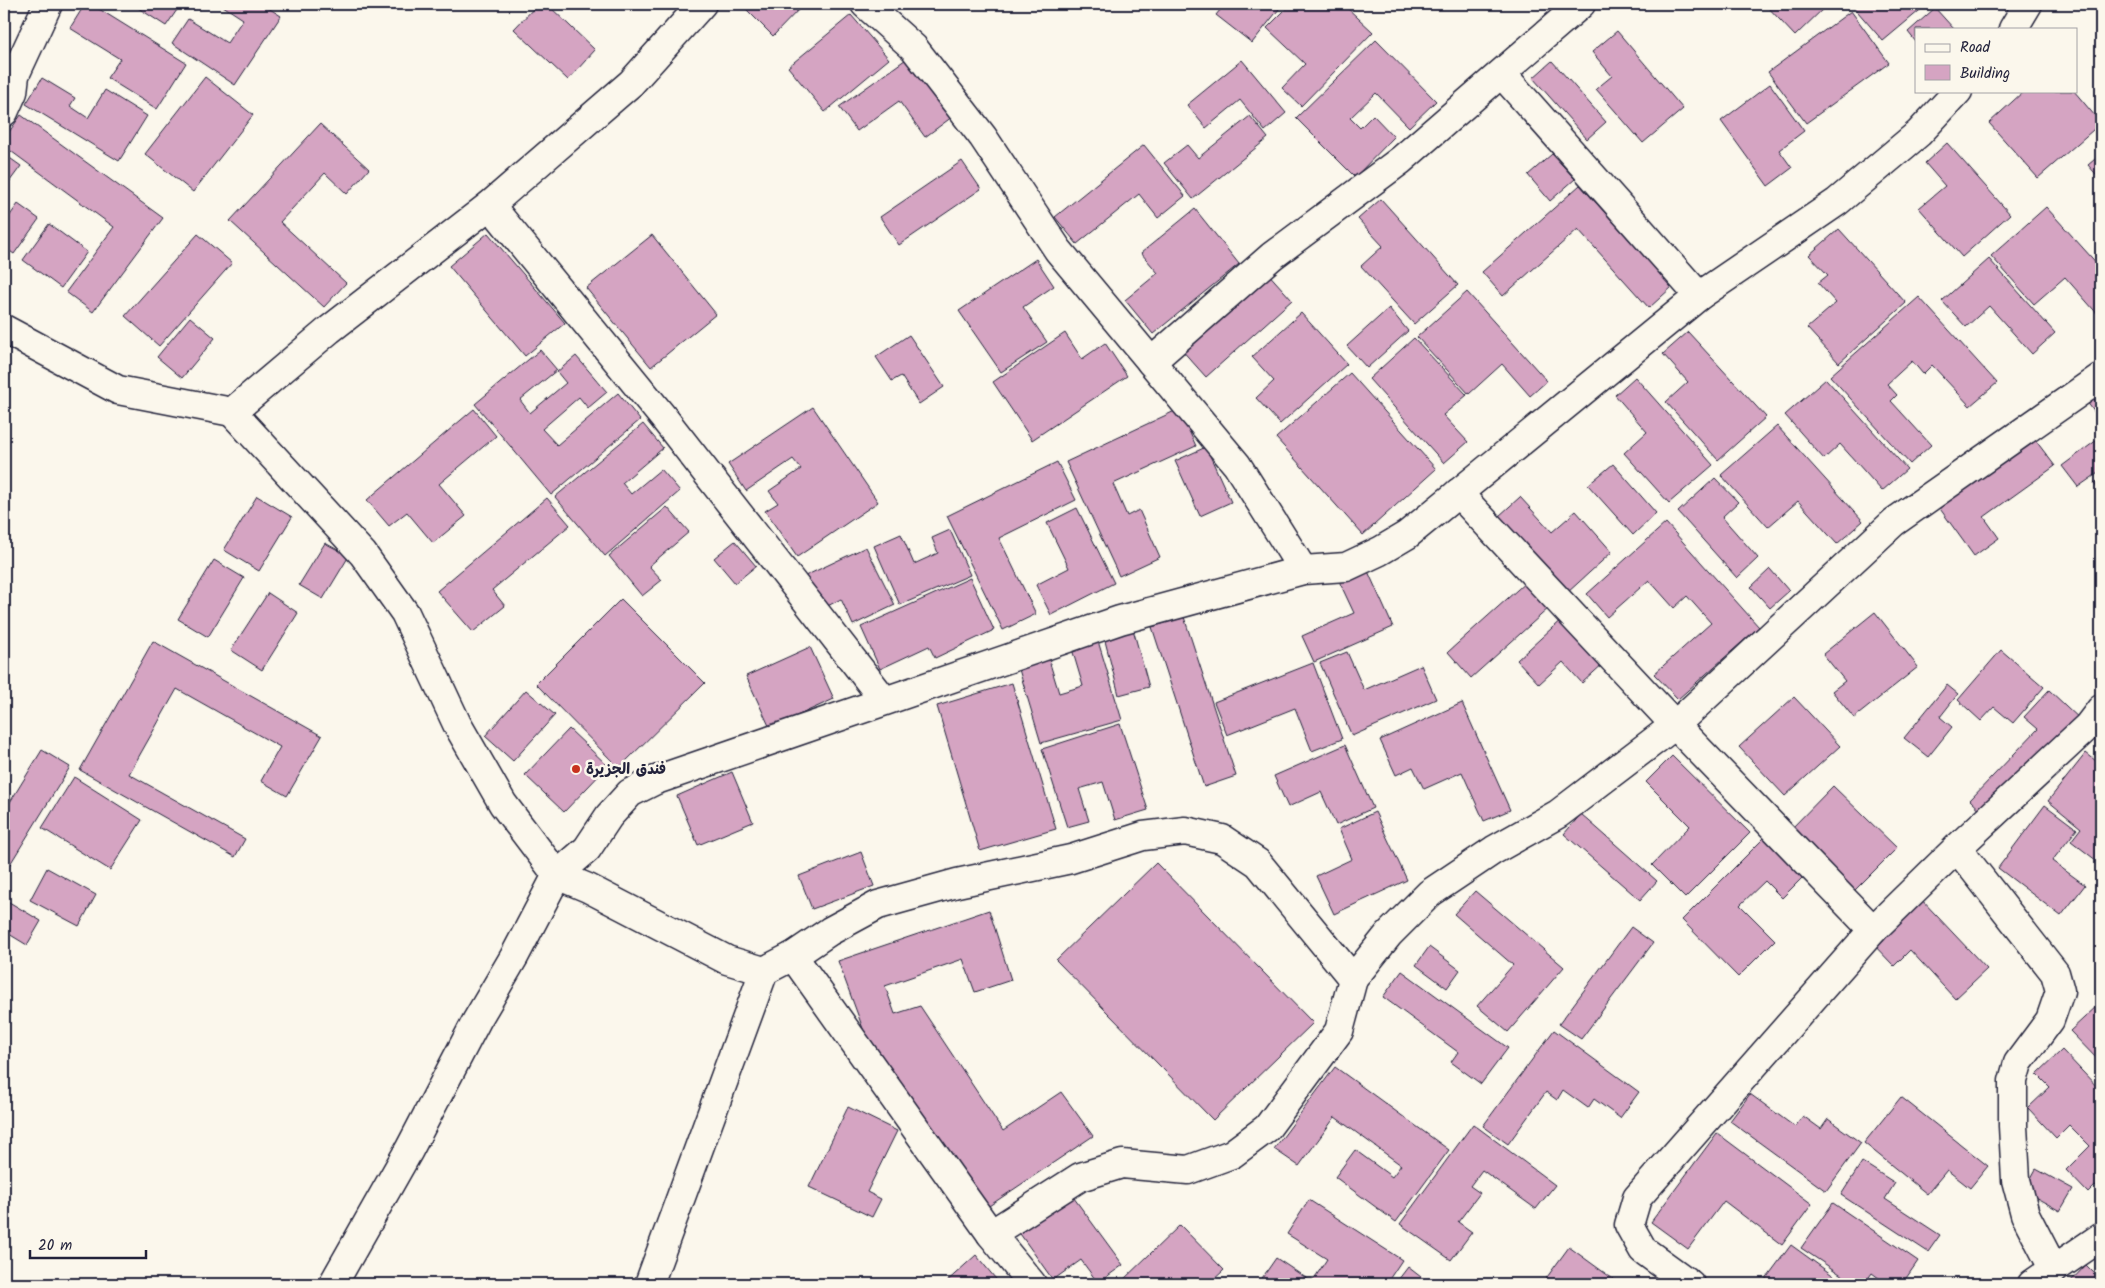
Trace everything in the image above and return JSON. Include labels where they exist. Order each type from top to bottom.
[{"type":"street","points":[[4,112],[13,92],[9,72],[48,4]]},
{"type":"street","points":[[232,412],[403,271],[490,205],[631,83],[702,4]]},
{"type":"street","points":[[865,4],[914,48],[983,137],[1058,250],[1237,465],[1303,570]]},
{"type":"street","points":[[1151,362],[1272,256],[1401,160],[1581,4]]},
{"type":"street","points":[[2014,28],[2028,4]]},
{"type":"street","points":[[1502,74],[1699,296]]},
{"type":"street","points":[[332,1284],[409,1150],[477,1020],[514,957],[557,875],[587,849],[609,816],[630,793],[656,780],[1120,620],[1303,570],[1346,567],[1380,552],[1407,535],[1699,296],[1837,202],[1919,133],[1957,92]]},
{"type":"street","points":[[490,205],[663,417],[884,700]]},
{"type":"street","points":[[4,329],[118,390],[232,412],[363,554],[405,613],[456,724],[503,804],[557,875],[588,888],[727,960],[764,971],[794,956],[830,931],[878,905],[957,884],[1071,858],[1143,836],[1185,831],[1222,839],[1258,863],[1352,979]]},
{"type":"street","points":[[991,1234],[1080,1177],[1122,1164],[1188,1170],[1232,1154],[1268,1128],[1338,1030],[1352,979],[1389,934],[1430,893],[1494,850],[1558,814],[1675,725],[1894,522],[2101,377]]},
{"type":"street","points":[[1458,493],[1675,725],[1873,930]]},
{"type":"street","points":[[1690,1284],[1644,1250],[1629,1225],[1638,1198],[1873,930],[1957,848],[2088,726],[2101,709]]},
{"type":"street","points":[[1957,848],[2055,973],[2060,990],[2050,1020],[2018,1063],[2013,1080],[2016,1180],[2043,1277],[2101,1237]]},
{"type":"street","points":[[794,956],[991,1234],[1032,1284]]},
{"type":"street","points":[[649,1284],[764,971]]},
{"type":"building","points":[[85,4],[91,4],[186,63],[157,109],[107,78],[120,59],[70,28]]},
{"type":"building","points":[[132,4],[181,4],[166,26]]},
{"type":"building","points":[[220,4],[262,4],[281,16],[235,85],[172,43],[188,19],[227,43],[243,19]]},
{"type":"building","points":[[538,4],[547,4],[595,50],[568,80],[514,29]]},
{"type":"building","points":[[751,4],[804,4],[773,36],[746,9]]},
{"type":"building","points":[[1225,4],[1283,4],[1252,43],[1216,15]]},
{"type":"building","points":[[1291,4],[1343,4],[1373,32],[1301,106],[1282,88],[1305,64],[1267,28]]},
{"type":"building","points":[[1765,4],[1828,4],[1795,36]]},
{"type":"building","points":[[1851,4],[1923,4],[1925,6],[1883,41]]},
{"type":"building","points":[[1935,8],[1953,28],[1915,28],[1915,41],[1908,32]]},
{"type":"building","points":[[1851,11],[1889,63],[1806,123],[1768,72]]},
{"type":"building","points":[[851,15],[889,59],[825,112],[788,67]]},
{"type":"building","points":[[1617,31],[1683,109],[1643,143],[1596,89],[1612,76],[1592,52]]},
{"type":"building","points":[[1376,40],[1436,101],[1409,127],[1376,93],[1350,118],[1360,128],[1373,115],[1394,137],[1355,177],[1296,118]]},
{"type":"building","points":[[909,57],[952,117],[925,137],[899,101],[857,131],[839,107]]},
{"type":"building","points":[[1242,60],[1286,113],[1265,131],[1240,100],[1206,128],[1187,105]]},
{"type":"building","points":[[1552,61],[1606,122],[1587,139],[1533,78]]},
{"type":"building","points":[[205,77],[253,115],[193,192],[145,154]]},
{"type":"building","points":[[42,78],[75,98],[70,106],[88,118],[105,90],[147,116],[119,161],[26,104]]},
{"type":"building","points":[[1770,84],[1804,131],[1779,150],[1792,168],[1768,186],[1721,121]]},
{"type":"building","points":[[2023,92],[2075,92],[2101,123],[2038,178],[1989,123]]},
{"type":"building","points":[[21,115],[163,218],[93,312],[66,292],[114,227],[4,146],[4,139]]},
{"type":"building","points":[[1250,116],[1268,138],[1193,199],[1164,163],[1187,145],[1198,158]]},
{"type":"building","points":[[320,124],[369,169],[347,194],[325,173],[280,222],[346,283],[324,307],[230,221]]},
{"type":"building","points":[[1947,143],[2010,214],[1962,257],[1919,208],[1945,186],[1925,163]]},
{"type":"building","points":[[1144,145],[1185,196],[1158,218],[1139,194],[1077,244],[1055,217]]},
{"type":"building","points":[[4,154],[21,166],[4,189]]},
{"type":"building","points":[[1552,154],[1575,179],[1550,201],[1528,175]]},
{"type":"building","points":[[2101,154],[2101,180],[2088,165]]},
{"type":"building","points":[[962,161],[981,189],[899,245],[880,217]]},
{"type":"building","points":[[1580,185],[1672,287],[1649,308],[1578,229],[1503,296],[1482,272]]},
{"type":"building","points":[[1381,199],[1458,285],[1414,324],[1361,266],[1383,246],[1358,219]]},
{"type":"building","points":[[18,204],[39,219],[14,254],[4,247],[4,224]]},
{"type":"building","points":[[2046,207],[2101,268],[2101,318],[2065,277],[2034,304],[1991,256]]},
{"type":"building","points":[[1195,209],[1239,264],[1153,334],[1125,300],[1158,273],[1141,253]]},
{"type":"building","points":[[49,224],[87,252],[61,288],[23,260]]},
{"type":"building","points":[[1839,229],[1906,303],[1839,363],[1807,328],[1836,303],[1818,283],[1828,275],[1809,255]]},
{"type":"building","points":[[488,233],[565,323],[525,356],[449,266]]},
{"type":"building","points":[[198,234],[232,263],[159,346],[125,316]]},
{"type":"building","points":[[652,235],[716,314],[651,367],[586,288]]},
{"type":"building","points":[[1036,259],[1054,286],[1023,307],[1047,342],[1001,372],[959,311]]},
{"type":"building","points":[[1989,259],[2055,333],[2032,354],[1989,306],[1966,327],[1942,301]]},
{"type":"building","points":[[1266,271],[1292,300],[1206,377],[1180,348]]},
{"type":"building","points":[[1467,292],[1547,381],[1530,396],[1502,364],[1469,394],[1417,337]]},
{"type":"building","points":[[1919,297],[1997,383],[1970,406],[1932,365],[1923,374],[1912,361],[1887,384],[1897,395],[1891,401],[1931,445],[1910,464],[1830,376]]},
{"type":"building","points":[[1389,308],[1408,331],[1367,368],[1347,346]]},
{"type":"building","points":[[1301,313],[1347,364],[1280,424],[1256,398],[1274,381],[1252,357]]},
{"type":"building","points":[[190,317],[215,338],[182,378],[157,357]]},
{"type":"building","points":[[1688,332],[1766,417],[1718,460],[1666,402],[1688,382],[1663,354]]},
{"type":"building","points":[[1065,333],[1082,359],[1105,343],[1127,376],[1032,440],[993,382]]},
{"type":"building","points":[[909,335],[944,387],[919,404],[901,376],[892,381],[876,357]]},
{"type":"building","points":[[1414,338],[1467,395],[1443,415],[1468,442],[1444,463],[1369,379]]},
{"type":"building","points":[[540,350],[557,370],[520,400],[530,413],[566,383],[557,372],[576,356],[607,392],[588,408],[579,397],[542,429],[557,445],[618,393],[640,420],[551,495],[475,404]]},
{"type":"building","points":[[1350,373],[1436,469],[1363,535],[1276,438]]},
{"type":"building","points":[[1635,377],[1713,465],[1669,503],[1624,453],[1647,432],[1615,395]]},
{"type":"building","points":[[1826,379],[1907,469],[1882,491],[1840,444],[1824,459],[1785,415]]},
{"type":"building","points":[[2101,392],[2101,421],[2087,402]]},
{"type":"building","points":[[813,407],[878,502],[797,557],[765,511],[778,503],[769,491],[801,469],[793,459],[746,491],[728,464]]},
{"type":"building","points":[[474,409],[496,436],[439,484],[466,516],[433,543],[407,512],[389,526],[367,500]]},
{"type":"building","points":[[1179,409],[1196,446],[1113,484],[1127,516],[1139,510],[1160,557],[1119,576],[1066,462]]},
{"type":"building","points":[[643,424],[663,448],[622,483],[631,494],[661,469],[680,491],[605,556],[555,497]]},
{"type":"building","points":[[1777,426],[1863,521],[1837,544],[1798,501],[1768,527],[1721,475]]},
{"type":"building","points":[[2033,437],[2055,466],[1984,517],[1999,538],[1974,556],[1938,506]]},
{"type":"building","points":[[2101,437],[2101,471],[2078,487],[2062,466]]},
{"type":"building","points":[[1206,447],[1231,502],[1200,516],[1175,461]]},
{"type":"building","points":[[1057,462],[1076,500],[999,538],[1036,614],[1003,630],[947,516]]},
{"type":"building","points":[[1613,464],[1656,513],[1633,535],[1588,485]]},
{"type":"building","points":[[1715,478],[1738,502],[1722,517],[1758,558],[1737,578],[1678,512]]},
{"type":"building","points":[[2101,479],[2101,495],[2094,483]]},
{"type":"building","points":[[257,496],[292,517],[259,571],[224,550]]},
{"type":"building","points":[[1520,497],[1552,532],[1576,511],[1612,552],[1567,593],[1499,516]]},
{"type":"building","points":[[547,498],[570,525],[492,590],[505,606],[473,632],[437,591]]},
{"type":"building","points":[[667,507],[689,532],[649,566],[662,580],[642,596],[609,556]]},
{"type":"building","points":[[1077,508],[1114,583],[1051,615],[1036,585],[1069,568],[1047,523]]},
{"type":"building","points":[[1666,523],[1759,627],[1678,699],[1654,674],[1711,623],[1687,596],[1674,608],[1649,580],[1607,617],[1587,594]]},
{"type":"building","points":[[950,530],[970,575],[900,605],[874,546],[901,534],[914,564],[938,553],[932,538]]},
{"type":"building","points":[[735,541],[756,566],[735,583],[714,558]]},
{"type":"building","points":[[325,543],[349,556],[323,599],[299,585]]},
{"type":"building","points":[[866,547],[895,605],[853,625],[841,599],[820,610],[803,577]]},
{"type":"building","points":[[214,560],[244,578],[208,637],[178,619]]},
{"type":"building","points":[[1367,569],[1393,627],[1314,662],[1302,636],[1354,613],[1339,581]]},
{"type":"building","points":[[1770,569],[1789,591],[1770,608],[1751,587]]},
{"type":"building","points":[[970,578],[994,630],[935,658],[929,646],[880,669],[861,627]]},
{"type":"building","points":[[1527,581],[1550,607],[1471,678],[1448,652]]},
{"type":"building","points":[[268,593],[298,613],[262,670],[231,650]]},
{"type":"building","points":[[621,599],[705,683],[619,768],[536,684]]},
{"type":"building","points":[[1875,612],[1918,667],[1854,718],[1832,691],[1845,681],[1823,654]]},
{"type":"building","points":[[1184,617],[1236,776],[1204,787],[1152,627]]},
{"type":"building","points":[[1564,617],[1605,662],[1582,683],[1563,662],[1539,684],[1517,660]]},
{"type":"building","points":[[1133,629],[1149,687],[1119,695],[1104,637]]},
{"type":"building","points":[[153,641],[322,736],[287,796],[261,781],[280,747],[177,689],[129,774],[245,839],[235,857],[80,770]]},
{"type":"building","points":[[1098,641],[1122,720],[1041,743],[1018,666],[1048,657],[1059,693],[1083,686],[1072,649]]},
{"type":"building","points":[[810,647],[834,699],[770,728],[746,676]]},
{"type":"building","points":[[2001,650],[2044,687],[2013,723],[1994,707],[1981,721],[1958,700]]},
{"type":"building","points":[[1347,652],[1364,690],[1421,665],[1436,699],[1352,736],[1320,663]]},
{"type":"building","points":[[1313,663],[1342,739],[1312,751],[1295,708],[1227,735],[1214,702]]},
{"type":"building","points":[[1012,683],[1056,829],[980,851],[937,706]]},
{"type":"building","points":[[1947,685],[1958,694],[1940,717],[1952,727],[1928,757],[1904,738]]},
{"type":"building","points":[[526,690],[555,715],[513,761],[485,736]]},
{"type":"building","points":[[2049,690],[2082,721],[1989,818],[1970,800],[2038,729],[2024,717]]},
{"type":"building","points":[[1794,697],[1840,746],[1785,796],[1739,747]]},
{"type":"building","points":[[1462,703],[1510,810],[1484,821],[1462,772],[1424,789],[1413,767],[1396,775],[1380,740]]},
{"type":"building","points":[[1120,724],[1148,810],[1115,820],[1103,782],[1079,789],[1089,821],[1067,827],[1042,749]]},
{"type":"building","points":[[569,729],[608,766],[564,812],[525,775]]},
{"type":"building","points":[[2101,734],[2101,747],[2095,742]]},
{"type":"building","points":[[1345,745],[1373,808],[1336,825],[1321,792],[1288,807],[1274,776]]},
{"type":"building","points":[[42,750],[70,767],[4,874],[4,812]]},
{"type":"building","points":[[2086,753],[2101,765],[2101,864],[2071,841],[2081,828],[2048,801]]},
{"type":"building","points":[[1672,756],[1750,833],[1685,898],[1652,865],[1690,826],[1646,782]]},
{"type":"building","points":[[732,772],[753,822],[698,845],[677,796]]},
{"type":"building","points":[[74,777],[142,820],[110,870],[42,828]]},
{"type":"building","points":[[1833,786],[1897,848],[1852,893],[1789,831]]},
{"type":"building","points":[[2045,805],[2077,829],[2052,861],[2085,885],[2061,916],[1998,868]]},
{"type":"building","points":[[1375,812],[1407,880],[1334,914],[1316,876],[1352,859],[1339,829]]},
{"type":"building","points":[[1581,814],[1657,881],[1640,900],[1564,834]]},
{"type":"building","points":[[1768,834],[1807,873],[1782,898],[1765,881],[1740,905],[1775,940],[1738,977],[1682,920]]},
{"type":"building","points":[[861,852],[874,886],[812,909],[799,876]]},
{"type":"building","points":[[1156,863],[1313,1023],[1213,1120],[1056,960]]},
{"type":"building","points":[[47,868],[96,895],[79,926],[30,900]]},
{"type":"building","points":[[1475,891],[1564,967],[1508,1032],[1477,1006],[1513,965],[1454,914]]},
{"type":"building","points":[[1919,897],[1987,969],[1955,999],[1910,950],[1894,966],[1870,941]]},
{"type":"building","points":[[4,899],[41,921],[27,945],[4,931]]},
{"type":"building","points":[[989,910],[1011,980],[975,992],[963,959],[885,986],[895,1014],[920,1006],[1003,1131],[1061,1092],[1093,1136],[986,1208],[865,1034],[838,961]]},
{"type":"building","points":[[1631,927],[1653,943],[1581,1039],[1559,1024]]},
{"type":"building","points":[[1429,947],[1460,970],[1447,988],[1416,965]]},
{"type":"building","points":[[1402,971],[1508,1048],[1481,1084],[1451,1062],[1458,1052],[1383,997]]},
{"type":"building","points":[[2098,1005],[2101,1008],[2101,1063],[2070,1031]]},
{"type":"building","points":[[1554,1030],[1639,1092],[1620,1118],[1594,1099],[1588,1108],[1563,1090],[1557,1100],[1546,1092],[1508,1144],[1483,1126]]},
{"type":"building","points":[[2062,1050],[2101,1091],[2101,1116],[2099,1118],[2101,1121],[2101,1180],[2088,1193],[2066,1170],[2090,1146],[2069,1125],[2056,1138],[2028,1108],[2050,1087],[2037,1074]]},
{"type":"building","points":[[1335,1067],[1449,1150],[1396,1222],[1335,1177],[1355,1150],[1392,1177],[1401,1165],[1335,1117],[1299,1166],[1274,1149]]},
{"type":"building","points":[[1750,1094],[1795,1127],[1803,1116],[1821,1129],[1828,1119],[1861,1143],[1826,1191],[1730,1121]]},
{"type":"building","points":[[1901,1097],[1988,1166],[1970,1188],[1947,1170],[1927,1194],[1864,1143]]},
{"type":"building","points":[[848,1107],[897,1131],[867,1192],[881,1199],[872,1217],[809,1187]]},
{"type":"building","points":[[1473,1124],[1555,1185],[1536,1209],[1482,1170],[1470,1186],[1480,1193],[1458,1222],[1472,1232],[1451,1260],[1400,1224]]},
{"type":"building","points":[[1717,1133],[1812,1204],[1782,1245],[1724,1201],[1688,1249],[1651,1222]]},
{"type":"building","points":[[1862,1162],[1895,1183],[1885,1199],[1940,1235],[1928,1252],[1841,1195]]},
{"type":"building","points":[[2036,1169],[2073,1189],[2060,1211],[2024,1191]]},
{"type":"building","points":[[1071,1194],[1123,1265],[1098,1283],[1081,1260],[1053,1280],[1018,1231]]},
{"type":"building","points":[[1309,1200],[1402,1260],[1386,1284],[1258,1284],[1276,1258],[1312,1282],[1327,1259],[1287,1234]]},
{"type":"building","points":[[1833,1203],[1918,1261],[1902,1284],[1887,1284],[1872,1273],[1864,1284],[1855,1284],[1801,1248]]},
{"type":"building","points":[[1180,1225],[1224,1270],[1209,1284],[1125,1284],[1122,1281]]},
{"type":"building","points":[[1791,1245],[1842,1282],[1841,1284],[1762,1284]]},
{"type":"building","points":[[1569,1247],[1620,1284],[1542,1284]]},
{"type":"building","points":[[976,1255],[1000,1284],[944,1284]]},
{"type":"building","points":[[2086,1265],[2101,1280],[2101,1284],[2068,1284]]},
{"type":"building","points":[[1408,1267],[1430,1284],[1395,1284]]},
{"type":"place","name":"فندق الجزيرة","points":[[576,769]]}]
